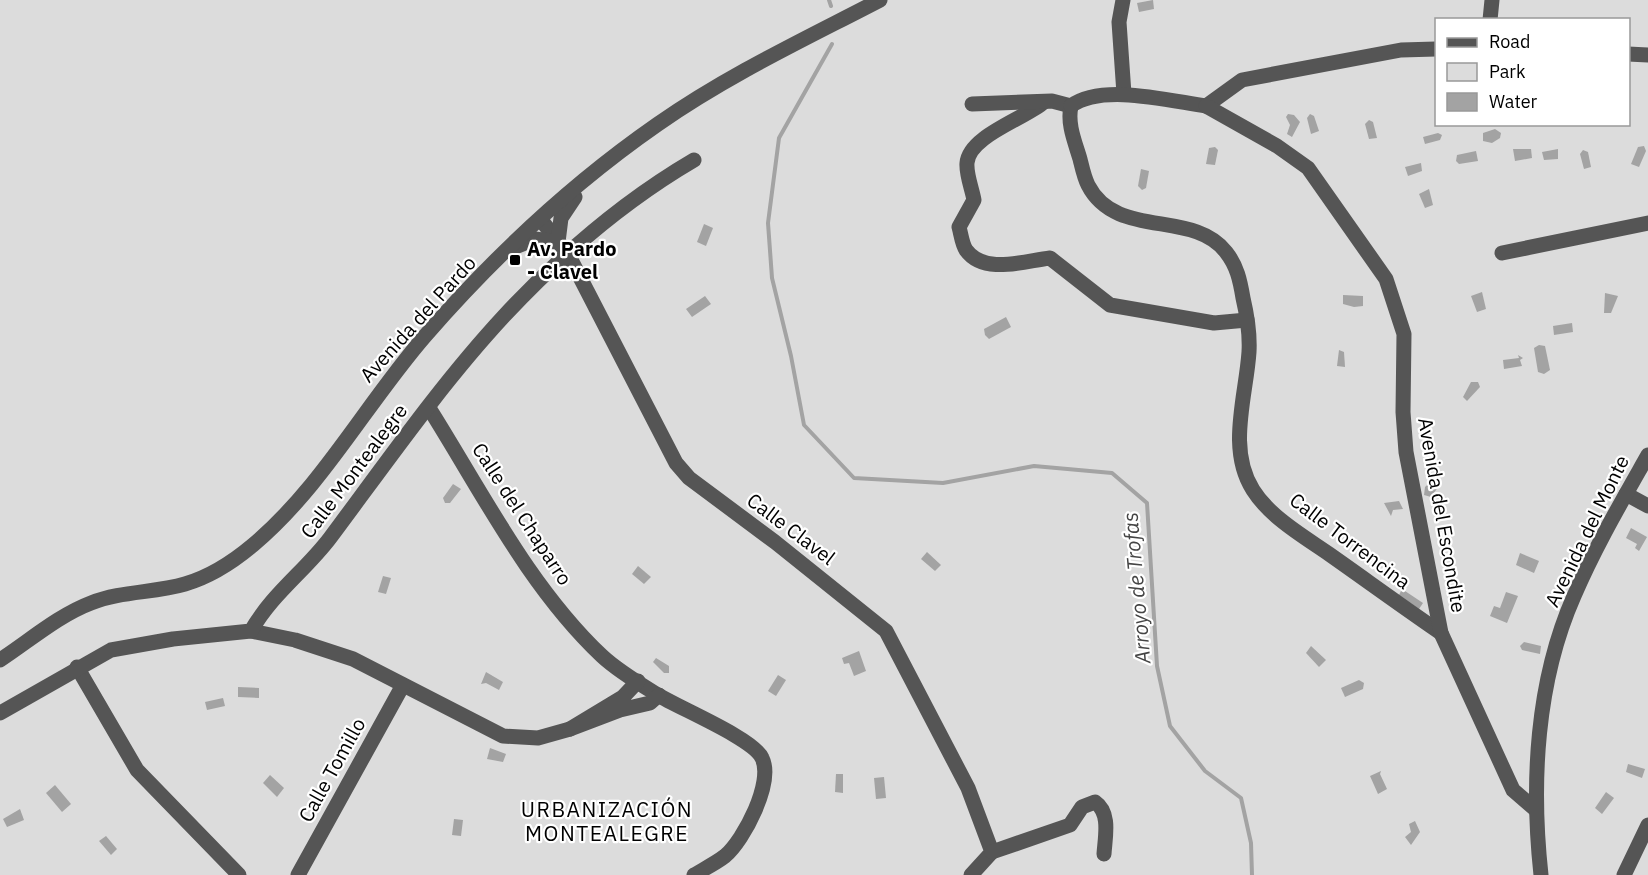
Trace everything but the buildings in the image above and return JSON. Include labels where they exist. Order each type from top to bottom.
[{"type":"street","name":"Avenida del Pardo","points":[[0,660],[88,603],[185,584],[216,571],[252,546],[285,515],[319,476],[382,389],[426,335],[541,220],[658,124],[753,66],[880,0]]},
{"type":"street","points":[[1123,0],[1119,22],[1124,94]]},
{"type":"street","points":[[1491,18],[1492,0]]},
{"type":"street","points":[[972,104],[1044,102],[1071,106],[1088,98],[1124,94],[1206,106],[1242,80],[1401,50],[1435,49]]},
{"type":"street","points":[[1630,54],[1648,55]]},
{"type":"street","points":[[1044,102],[1033,111],[975,143],[967,163],[974,200],[959,227],[965,248],[975,259],[994,266],[1050,258],[1110,305],[1214,323],[1247,320]]},
{"type":"street","name":"Calle Torrencina","points":[[1071,106],[1071,129],[1087,184],[1096,198],[1108,209],[1124,217],[1194,232],[1224,249],[1240,277],[1249,350],[1239,442],[1241,464],[1254,491],[1286,524],[1441,633]]},
{"type":"street","name":"Avenida del Escondite","points":[[1206,106],[1277,146],[1308,168],[1386,279],[1404,334],[1402,412],[1406,452],[1441,633],[1513,790],[1535,809]]},
{"type":"street","name":"Calle Montealegre","points":[[251,631],[277,592],[314,558],[429,408],[563,248],[658,181],[694,160]]},
{"type":"street","points":[[510,249],[536,239],[563,248],[561,218],[585,182]]},
{"type":"street","name":"Calle Clavel","points":[[541,220],[563,248],[642,394],[676,463],[689,478],[775,542],[886,631],[968,788],[992,852]]},
{"type":"street","points":[[1502,253],[1648,223]]},
{"type":"street","name":"Calle del Chaparro","points":[[429,408],[540,586],[603,657],[658,695],[758,751],[765,765],[764,784],[757,806],[739,839],[726,855],[694,875]]},
{"type":"street","name":"Avenida del Monte","points":[[1541,875],[1535,809],[1543,718],[1557,644],[1573,598],[1648,455]]},
{"type":"street","points":[[1626,494],[1648,506]]},
{"type":"street","points":[[0,713],[111,650],[173,639],[251,631],[295,640],[353,658],[503,736],[538,738],[570,729],[620,710],[650,703],[658,695]]},
{"type":"street","points":[[77,668],[137,770],[240,875]]},
{"type":"street","points":[[570,729],[623,697],[638,681]]},
{"type":"street","name":"Calle Tomillo","points":[[298,875],[403,685]]},
{"type":"street","points":[[971,875],[992,852],[1070,825],[1082,807],[1095,802],[1101,806],[1105,817],[1104,854]]},
{"type":"street","points":[[1624,875],[1648,825]]},
{"type":"green space","points":[[0,0],[1648,0],[1648,875],[0,875]]},
{"type":"water","points":[[1153,0],[1154,9],[1139,12],[1137,3]]},
{"type":"water","points":[[1288,114],[1294,115],[1300,122],[1292,137],[1287,134],[1290,125],[1286,117]]},
{"type":"water","points":[[1310,114],[1314,116],[1319,131],[1311,134],[1307,118]]},
{"type":"water","points":[[1369,120],[1373,122],[1377,138],[1369,139],[1365,124]]},
{"type":"water","points":[[1495,129],[1501,133],[1500,138],[1492,143],[1483,141],[1483,133]]},
{"type":"water","points":[[1438,133],[1442,135],[1440,140],[1425,144],[1423,137]]},
{"type":"water","points":[[1644,146],[1646,151],[1639,167],[1631,164],[1638,147]]},
{"type":"water","points":[[1215,147],[1218,150],[1215,165],[1206,164],[1209,148]]},
{"type":"water","points":[[1513,149],[1531,149],[1532,158],[1515,161]]},
{"type":"water","points":[[1558,149],[1558,159],[1544,160],[1542,152]]},
{"type":"water","points":[[1583,150],[1588,152],[1591,167],[1584,169],[1580,154]]},
{"type":"water","points":[[1476,151],[1478,161],[1459,164],[1456,161],[1457,155]]},
{"type":"water","points":[[1421,163],[1422,171],[1408,176],[1405,167]]},
{"type":"water","points":[[1141,169],[1149,171],[1146,188],[1142,190],[1138,186]]},
{"type":"water","points":[[1429,189],[1433,205],[1425,208],[1419,194]]},
{"type":"water","points":[[704,224],[713,228],[706,246],[697,242]]},
{"type":"water","points":[[1482,292],[1486,309],[1477,312],[1471,296]]},
{"type":"water","points":[[1605,293],[1618,296],[1611,313],[1604,313]]},
{"type":"water","points":[[1343,295],[1363,296],[1363,306],[1354,307],[1343,304]]},
{"type":"water","points":[[705,296],[711,304],[692,317],[686,309]]},
{"type":"water","points":[[1006,317],[1011,327],[989,339],[984,329]]},
{"type":"water","points":[[1572,323],[1573,332],[1554,335],[1553,326]]},
{"type":"water","points":[[1539,345],[1545,346],[1550,370],[1544,374],[1538,372],[1534,348]]},
{"type":"water","points":[[1339,350],[1344,352],[1345,367],[1337,366]]},
{"type":"water","points":[[1518,355],[1523,358],[1520,360],[1522,366],[1504,369],[1503,360],[1519,358]]},
{"type":"water","points":[[1471,382],[1478,382],[1480,387],[1467,401],[1463,397]]},
{"type":"water","points":[[1434,479],[1441,483],[1431,497],[1424,495],[1425,487]]},
{"type":"water","points":[[453,484],[461,489],[450,503],[445,503],[443,498]]},
{"type":"water","points":[[1399,501],[1403,509],[1393,510],[1391,516],[1384,503]]},
{"type":"water","points":[[1631,528],[1647,537],[1639,551],[1635,548],[1637,544],[1626,538]]},
{"type":"water","points":[[927,552],[941,565],[935,571],[921,559]]},
{"type":"water","points":[[1520,553],[1539,561],[1534,573],[1516,565]]},
{"type":"water","points":[[638,566],[651,577],[644,584],[632,574]]},
{"type":"water","points":[[383,576],[391,578],[386,594],[378,592]]},
{"type":"water","points":[[1402,589],[1423,603],[1419,609],[1399,595]]},
{"type":"water","points":[[1506,592],[1518,596],[1507,623],[1490,616],[1494,606],[1500,608]]},
{"type":"water","points":[[1524,642],[1541,646],[1540,654],[1522,650],[1520,646]]},
{"type":"water","points":[[1311,646],[1326,660],[1319,667],[1306,653]]},
{"type":"water","points":[[859,651],[866,671],[854,676],[849,663],[844,664],[842,658]]},
{"type":"water","points":[[656,658],[669,666],[669,673],[664,673],[653,662]]},
{"type":"water","points":[[486,672],[503,682],[499,690],[486,683],[481,684]]},
{"type":"water","points":[[778,675],[786,680],[776,696],[768,691]]},
{"type":"water","points":[[1359,680],[1364,683],[1363,689],[1345,697],[1341,688]]},
{"type":"water","points":[[238,687],[259,688],[259,698],[238,697]]},
{"type":"water","points":[[223,698],[225,706],[207,710],[205,702]]},
{"type":"water","points":[[490,748],[506,754],[503,762],[487,759]]},
{"type":"water","points":[[1628,764],[1645,769],[1642,778],[1626,772]]},
{"type":"water","points":[[1381,771],[1380,774],[1387,789],[1378,794],[1370,776]]},
{"type":"water","points":[[836,774],[843,774],[843,793],[835,792]]},
{"type":"water","points":[[270,775],[284,788],[277,797],[263,783]]},
{"type":"water","points":[[884,777],[886,798],[876,799],[874,778]]},
{"type":"water","points":[[55,785],[71,804],[62,812],[46,793]]},
{"type":"water","points":[[1606,792],[1614,798],[1602,814],[1595,808]]},
{"type":"water","points":[[20,809],[24,820],[7,827],[3,819]]},
{"type":"water","points":[[454,819],[463,820],[461,836],[452,835]]},
{"type":"water","points":[[1415,821],[1420,832],[1411,845],[1405,837],[1411,832],[1409,824]]},
{"type":"water","points":[[106,836],[117,849],[111,855],[99,841]]},
{"type":"waterway","name":"Arroyo de Trofas","points":[[829,0],[831,6]]},
{"type":"waterway","name":"Arroyo de Trofas","points":[[832,44],[779,138],[768,223],[772,278],[791,356],[804,425],[854,478],[943,483],[1034,466],[1112,473],[1147,503],[1157,666],[1170,726],[1205,771],[1241,798],[1251,843],[1252,875]]},
{"type":"place","name":"Av. Pardo - Clavel","points":[[515,260]]},
{"type":"district","name":"URBANIZACIÓN MONTEALEGRE","points":[[607,822]]}]
